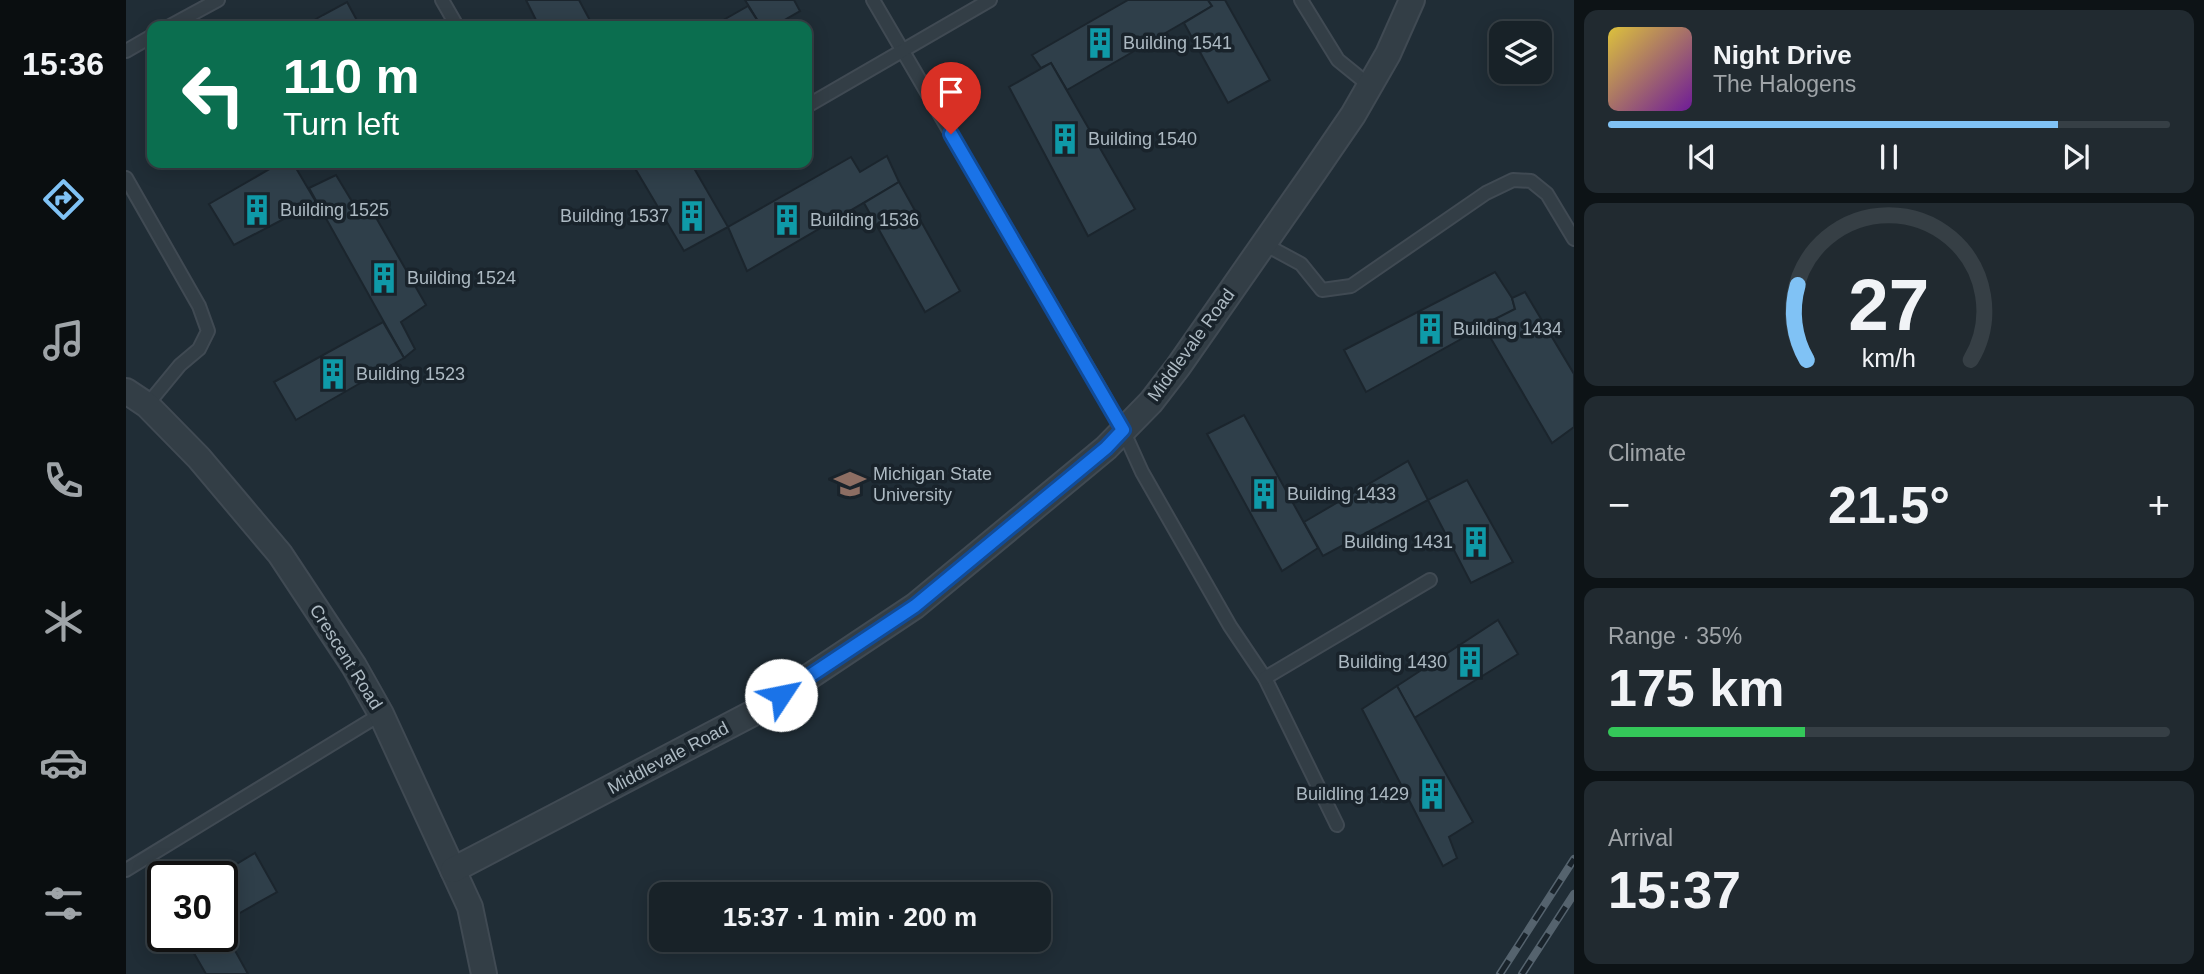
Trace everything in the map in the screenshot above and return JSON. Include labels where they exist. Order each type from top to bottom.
[{"type":"street","name":"Middlevale Road","points":[[453,870],[759,710],[915,606],[1106,448],[1151,402],[1171,376],[1353,115],[1388,54],[1412,0]]},
{"type":"street","name":"Crescent Road","points":[[133,400],[199,458],[280,554],[354,666],[382,714],[470,907],[484,974]]},
{"type":"lane","points":[[179,21],[218,0]]},
{"type":"lane","points":[[442,0],[454,21]]},
{"type":"lane","points":[[873,0],[1123,430],[1142,472],[1216,603],[1265,678],[1337,825]]},
{"type":"lane","points":[[812,103],[990,0]]},
{"type":"lane","points":[[1301,0],[1338,60],[1370,86]]},
{"type":"lane","points":[[126,51],[147,39]]},
{"type":"lane","points":[[126,178],[199,306],[208,331],[199,349],[133,400]]},
{"type":"lane","points":[[1264,244],[1301,264],[1322,290],[1351,286],[1486,193],[1513,180],[1531,181],[1547,194],[1574,239]]},
{"type":"lane","points":[[1265,678],[1430,580]]},
{"type":"lane","points":[[126,870],[382,714]]},
{"type":"building","points":[[526,0],[579,0],[590,21],[536,21]]},
{"type":"building","points":[[745,0],[794,0],[800,11],[783,21],[758,21]]},
{"type":"building","name":"Building 1541","points":[[1128,0],[1208,0],[1212,6],[1067,90],[1051,63],[1041,68],[1032,55]]},
{"type":"building","points":[[1208,0],[1225,0],[1270,80],[1228,103],[1184,23],[1212,6]]},
{"type":"building","points":[[347,2],[357,21],[313,21]]},
{"type":"building","points":[[748,6],[758,21],[722,21]]},
{"type":"building","name":"Building 1540","points":[[1051,63],[1135,209],[1088,236],[1009,87]]},
{"type":"building","name":"Building 1536","points":[[887,156],[899,182],[747,271],[728,227],[851,157],[860,172]]},
{"type":"building","name":"Building 1525","points":[[271,168],[296,168],[316,202],[234,245],[209,204]]},
{"type":"building","name":"Building 1537","points":[[694,168],[728,227],[684,251],[636,170]]},
{"type":"building","name":"Building 1524","points":[[336,175],[353,203],[366,200],[426,305],[401,322],[415,349],[404,358],[309,188]]},
{"type":"building","points":[[899,182],[960,291],[925,312],[864,203]]},
{"type":"building","name":"Building 1434","points":[[1495,272],[1512,298],[1515,309],[1366,392],[1344,350]]},
{"type":"building","points":[[1525,292],[1574,374],[1574,427],[1552,443],[1483,325],[1515,309],[1512,298]]},
{"type":"building","name":"Building 1523","points":[[383,322],[404,358],[296,420],[274,382]]},
{"type":"building","name":"Building 1433","points":[[1244,415],[1318,548],[1282,571],[1207,434]]},
{"type":"building","points":[[1408,461],[1428,500],[1323,556],[1304,522]]},
{"type":"building","name":"Building 1431","points":[[1467,480],[1513,562],[1471,583],[1428,500]]},
{"type":"building","name":"Building 1430","points":[[1498,620],[1518,654],[1414,718],[1397,686]]},
{"type":"building","name":"Buildling 1429","points":[[1397,686],[1473,822],[1449,837],[1457,858],[1443,866],[1362,709]]},
{"type":"building","points":[[255,853],[277,892],[238,914],[238,863]]},
{"type":"building","points":[[193,952],[236,952],[248,974],[206,974]]},
{"type":"railway","points":[[1500,974],[1574,859]]},
{"type":"railway","points":[[1522,974],[1574,894]]},
{"type":"place","name":"Building 1541","points":[[1100,43]]},
{"type":"place","name":"Building 1540","points":[[1065,139]]},
{"type":"place","name":"Building 1525","points":[[257,210]]},
{"type":"place","name":"Building 1537","points":[[692,216]]},
{"type":"place","name":"Building 1536","points":[[787,220]]},
{"type":"place","name":"Building 1524","points":[[384,278]]},
{"type":"place","name":"Building 1434","points":[[1430,329]]},
{"type":"place","name":"Building 1523","points":[[333,374]]},
{"type":"place","name":"Michigan State University","points":[[850,484]]},
{"type":"place","name":"Building 1433","points":[[1264,494]]},
{"type":"place","name":"Building 1431","points":[[1476,542]]},
{"type":"place","name":"Building 1430","points":[[1470,662]]},
{"type":"place","name":"Buildling 1429","points":[[1432,794]]},
{"type":"route","points":[[781,695],[915,606],[1106,448],[1123,430],[951,134]]}]
